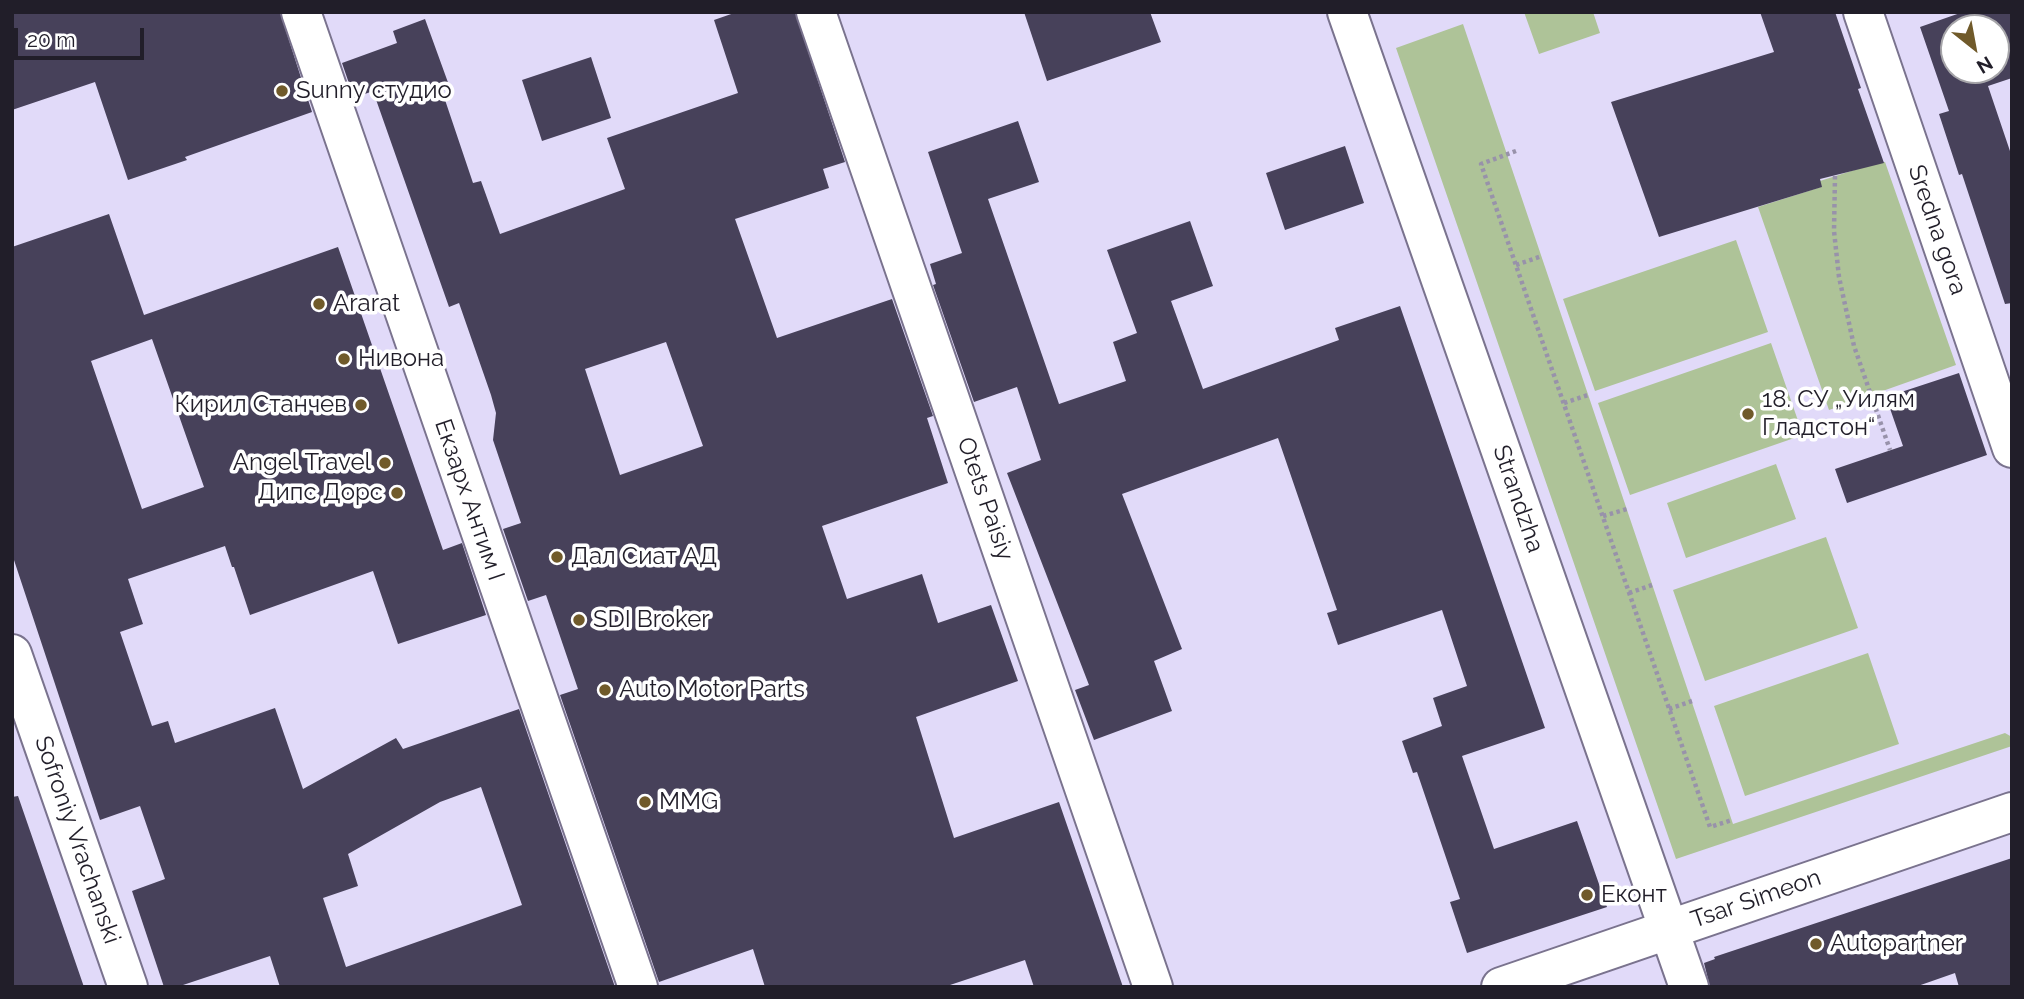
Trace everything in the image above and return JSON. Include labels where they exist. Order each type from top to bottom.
[{"type":"street","name":"Екзарх Антим I","points":[[301,12],[638,987]]},
{"type":"street","name":"Otets Paisiy","points":[[816,12],[1153,987]]},
{"type":"street","name":"Strandzha","points":[[1347,12],[1689,987]]},
{"type":"street","name":"Sredna gora","points":[[1863,12],[2012,448]]},
{"type":"street","name":"Sofroniy Vrachanski","points":[[12,654],[128,987]]},
{"type":"street","name":"Tsar Simeon","points":[[1501,987],[2012,812]]},
{"type":"path","points":[[1516,151],[1481,164],[1710,827],[1732,820]]},
{"type":"path","points":[[1835,176],[1834,231],[1839,277],[1854,346],[1890,450]]},
{"type":"path","points":[[1516,265],[1542,256]]},
{"type":"path","points":[[1564,403],[1588,395]]},
{"type":"path","points":[[1603,516],[1627,509]]},
{"type":"path","points":[[1629,593],[1652,585]]},
{"type":"path","points":[[1669,709],[1692,701]]},
{"type":"green space","points":[[1524,12],[1593,12],[1600,33],[1539,54]]},
{"type":"green space","points":[[1463,24],[1733,824],[2005,733],[2012,737],[2012,746],[1676,859],[1396,48]]},
{"type":"green space","points":[[1885,162],[1956,365],[1829,410],[1758,207],[1821,187],[1820,181]]},
{"type":"green space","points":[[1736,240],[1768,332],[1595,391],[1563,299]]},
{"type":"green space","points":[[1771,343],[1803,435],[1630,495],[1598,403]]},
{"type":"green space","points":[[1776,464],[1796,519],[1686,558],[1667,503]]},
{"type":"green space","points":[[1826,537],[1858,628],[1705,681],[1673,590]]},
{"type":"green space","points":[[1868,653],[1899,744],[1745,796],[1714,706]]},
{"type":"building","points":[[12,12],[280,12],[312,112],[128,180],[95,82],[12,110]]},
{"type":"building","points":[[737,12],[795,12],[845,162],[823,169],[829,188],[735,219],[777,338],[892,299],[933,416],[927,418],[948,483],[822,526],[847,599],[922,574],[938,623],[991,605],[1018,681],[916,717],[954,838],[1059,802],[1123,987],[1034,987],[1025,960],[944,987],[765,987],[753,949],[659,982],[560,695],[578,689],[546,595],[528,601],[503,529],[521,523],[493,440],[496,413],[491,395],[459,303],[449,307],[373,91],[354,98],[342,63],[397,43],[393,31],[425,19],[450,88],[442,91],[473,183],[481,181],[500,234],[625,189],[607,138],[738,93],[714,20]],"holes":[[[666,342],[703,446],[620,475],[585,369]]]},
{"type":"building","points":[[1024,12],[1150,12],[1161,42],[1047,81]]},
{"type":"building","points":[[1760,12],[1835,12],[1884,163],[1820,179],[1822,187],[1659,237],[1611,102],[1774,52]]},
{"type":"building","points":[[2012,12],[2010,79],[2010,14],[1957,14]]},
{"type":"building","points":[[1940,20],[1940,84],[1994,84],[1988,86],[2012,157],[2012,303],[2005,304],[1962,174],[1959,175],[1939,114],[1949,111],[1920,27]]},
{"type":"building","points":[[591,57],[611,118],[542,141],[522,80]]},
{"type":"building","points":[[1018,121],[1039,182],[988,199],[1059,404],[1126,381],[1113,342],[1137,333],[1107,250],[1190,221],[1213,286],[1171,301],[1203,389],[1339,340],[1335,328],[1400,306],[1545,728],[1462,756],[1494,849],[1577,821],[1607,907],[1467,953],[1450,902],[1460,899],[1417,772],[1413,773],[1402,741],[1442,726],[1433,698],[1467,686],[1442,610],[1338,645],[1327,613],[1337,610],[1278,438],[1122,494],[1182,649],[1154,661],[1172,711],[1094,740],[1075,690],[1089,685],[1007,473],[1041,460],[1017,387],[974,402],[933,285],[936,284],[930,264],[962,253],[928,152]]},
{"type":"building","points":[[1345,146],[1364,203],[1285,230],[1266,173]]},
{"type":"building","points":[[109,214],[144,315],[338,247],[443,550],[462,543],[486,615],[398,644],[373,571],[250,615],[225,546],[128,579],[143,624],[120,632],[152,726],[168,721],[175,743],[275,708],[303,789],[396,738],[403,749],[519,709],[615,987],[280,987],[270,956],[177,987],[164,987],[132,891],[165,879],[140,806],[100,820],[12,554],[12,247]],"holes":[[[152,339],[204,487],[142,509],[91,361]],[[481,787],[522,905],[346,967],[323,898],[358,886],[348,854],[440,802]]]},
{"type":"building","points":[[1959,373],[1987,455],[1847,503],[1835,469],[1903,446],[1886,397]]},
{"type":"building","points":[[18,796],[84,987],[12,987],[12,797]]},
{"type":"building","points":[[2012,858],[2012,987],[1959,987],[1955,973],[1915,987],[1710,987],[1704,963],[1715,959],[1714,957]]},
{"type":"place","name":"Sunny студио","points":[[282,91]]},
{"type":"place","name":"Ararat","points":[[319,304]]},
{"type":"place","name":"Нивона","points":[[344,359]]},
{"type":"place","name":"Кирил Станчев","points":[[361,405]]},
{"type":"place","name":"18. СУ „Уилям Гладстон“","points":[[1748,414]]},
{"type":"place","name":"Angel Travel","points":[[385,463]]},
{"type":"place","name":"Дипс Дорс","points":[[397,493]]},
{"type":"place","name":"Дал Сиат АД","points":[[557,557]]},
{"type":"place","name":"SDI Broker","points":[[579,620]]},
{"type":"place","name":"Auto Motor Parts","points":[[605,690]]},
{"type":"place","name":"MMG","points":[[645,802]]},
{"type":"place","name":"Еконт","points":[[1587,895]]},
{"type":"place","name":"Autopartner","points":[[1816,944]]}]
